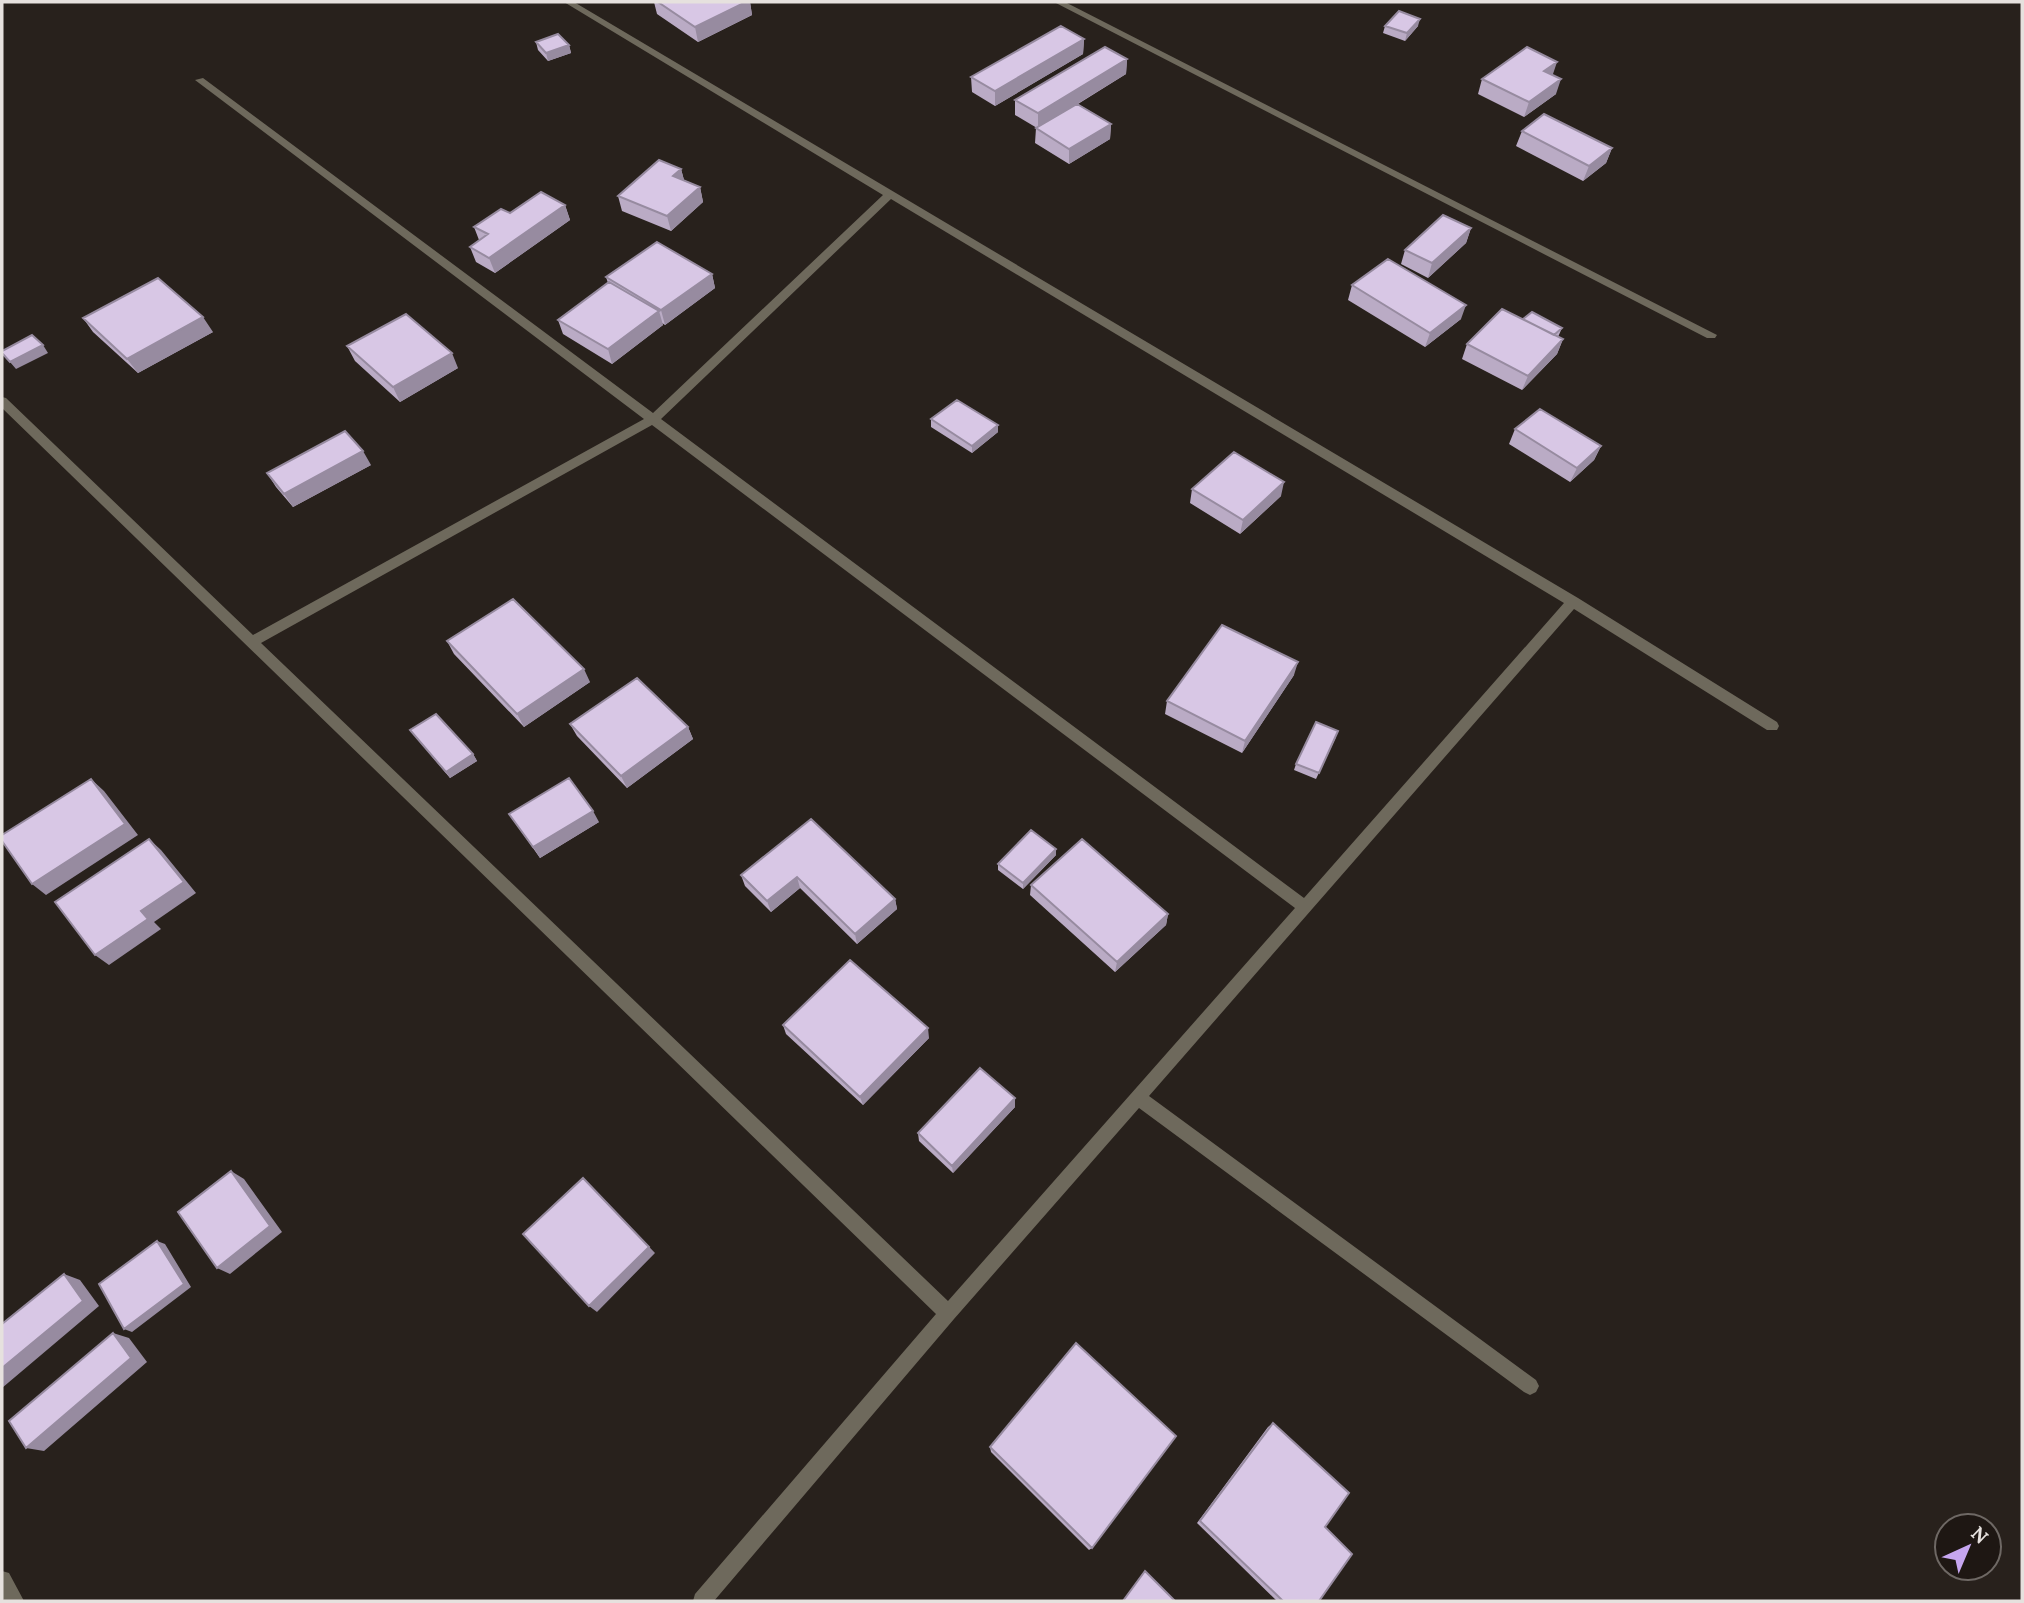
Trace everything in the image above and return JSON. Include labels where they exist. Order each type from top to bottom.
[{"type":"street","points":[[568,2],[1573,602],[1772,726]]},
{"type":"street","points":[[1059,2],[1711,335]]},
{"type":"street","points":[[200,80],[1304,906]]},
{"type":"street","points":[[252,642],[653,419],[890,194]]},
{"type":"street","points":[[2,401],[948,1312]]},
{"type":"street","points":[[702,1601],[948,1312],[1573,602]]},
{"type":"street","points":[[1137,1097],[1531,1386]]},
{"type":"street","points":[[2,1580],[15,1601]]},
{"type":"building","points":[[658,2],[746,2],[695,27]]},
{"type":"building","points":[[1399,11],[1420,19],[1407,33],[1385,26]]},
{"type":"building","points":[[1061,26],[1084,39],[995,91],[971,77]]},
{"type":"building","points":[[558,34],[569,45],[546,53],[536,42]]},
{"type":"building","points":[[1105,47],[1127,59],[1038,113],[1015,100]]},
{"type":"building","points":[[1527,47],[1557,62],[1544,71],[1561,79],[1529,102],[1482,79]]},
{"type":"building","points":[[1077,104],[1111,124],[1069,149],[1036,128]]},
{"type":"building","points":[[1544,114],[1612,148],[1589,166],[1522,131]]},
{"type":"building","points":[[659,160],[681,169],[673,176],[700,187],[667,216],[618,196]]},
{"type":"building","points":[[541,192],[565,205],[489,258],[470,247],[488,234],[474,227],[501,209],[510,213]]},
{"type":"building","points":[[1443,215],[1471,228],[1432,263],[1405,250]]},
{"type":"building","points":[[657,242],[712,274],[661,310],[606,277]]},
{"type":"building","points":[[1388,259],[1466,305],[1430,333],[1352,285]]},
{"type":"building","points":[[158,278],[203,317],[127,359],[83,318]]},
{"type":"building","points":[[609,282],[659,311],[608,349],[558,320]]},
{"type":"building","points":[[1502,309],[1563,339],[1528,376],[1467,344]]},
{"type":"building","points":[[1532,312],[1562,328],[1554,335],[1523,319]]},
{"type":"building","points":[[406,314],[452,353],[393,387],[347,346]]},
{"type":"building","points":[[32,335],[43,345],[10,362],[2,353],[2,351]]},
{"type":"building","points":[[957,400],[998,425],[972,446],[931,419]]},
{"type":"building","points":[[1540,409],[1601,446],[1577,468],[1515,429]]},
{"type":"building","points":[[345,431],[363,451],[284,494],[267,473]]},
{"type":"building","points":[[1234,452],[1284,482],[1243,520],[1192,489]]},
{"type":"building","points":[[513,599],[584,669],[517,714],[447,641]]},
{"type":"building","points":[[1222,625],[1298,662],[1245,741],[1167,701]]},
{"type":"building","points":[[637,678],[688,727],[621,776],[570,724]]},
{"type":"building","points":[[436,714],[473,754],[446,772],[410,730]]},
{"type":"building","points":[[1316,722],[1338,731],[1319,773],[1296,764]]},
{"type":"building","points":[[569,778],[593,811],[533,847],[509,814]]},
{"type":"building","points":[[91,779],[125,824],[32,884],[2,841],[2,835]]},
{"type":"building","points":[[811,819],[895,899],[855,934],[797,877],[767,901],[741,875]]},
{"type":"building","points":[[1031,830],[1056,849],[1023,883],[998,864]]},
{"type":"building","points":[[149,839],[184,882],[141,911],[148,919],[95,955],[55,902]]},
{"type":"building","points":[[1082,839],[1168,914],[1117,962],[1031,885]]},
{"type":"building","points":[[850,960],[928,1028],[860,1097],[783,1025]]},
{"type":"building","points":[[980,1068],[1015,1098],[952,1166],[918,1133]]},
{"type":"building","points":[[231,1171],[270,1226],[217,1268],[178,1212]]},
{"type":"building","points":[[583,1178],[649,1247],[589,1306],[523,1234]]},
{"type":"building","points":[[157,1241],[184,1284],[124,1329],[99,1284]]},
{"type":"building","points":[[64,1274],[83,1301],[2,1368],[2,1324]]},
{"type":"building","points":[[113,1333],[131,1358],[26,1448],[9,1421]]},
{"type":"building","points":[[1076,1343],[1176,1436],[1092,1548],[990,1447]]},
{"type":"building","points":[[1273,1423],[1349,1493],[1325,1527],[1352,1554],[1319,1601],[1283,1601],[1200,1521]]},
{"type":"building","points":[[1145,1571],[1175,1601],[1123,1601]]}]
